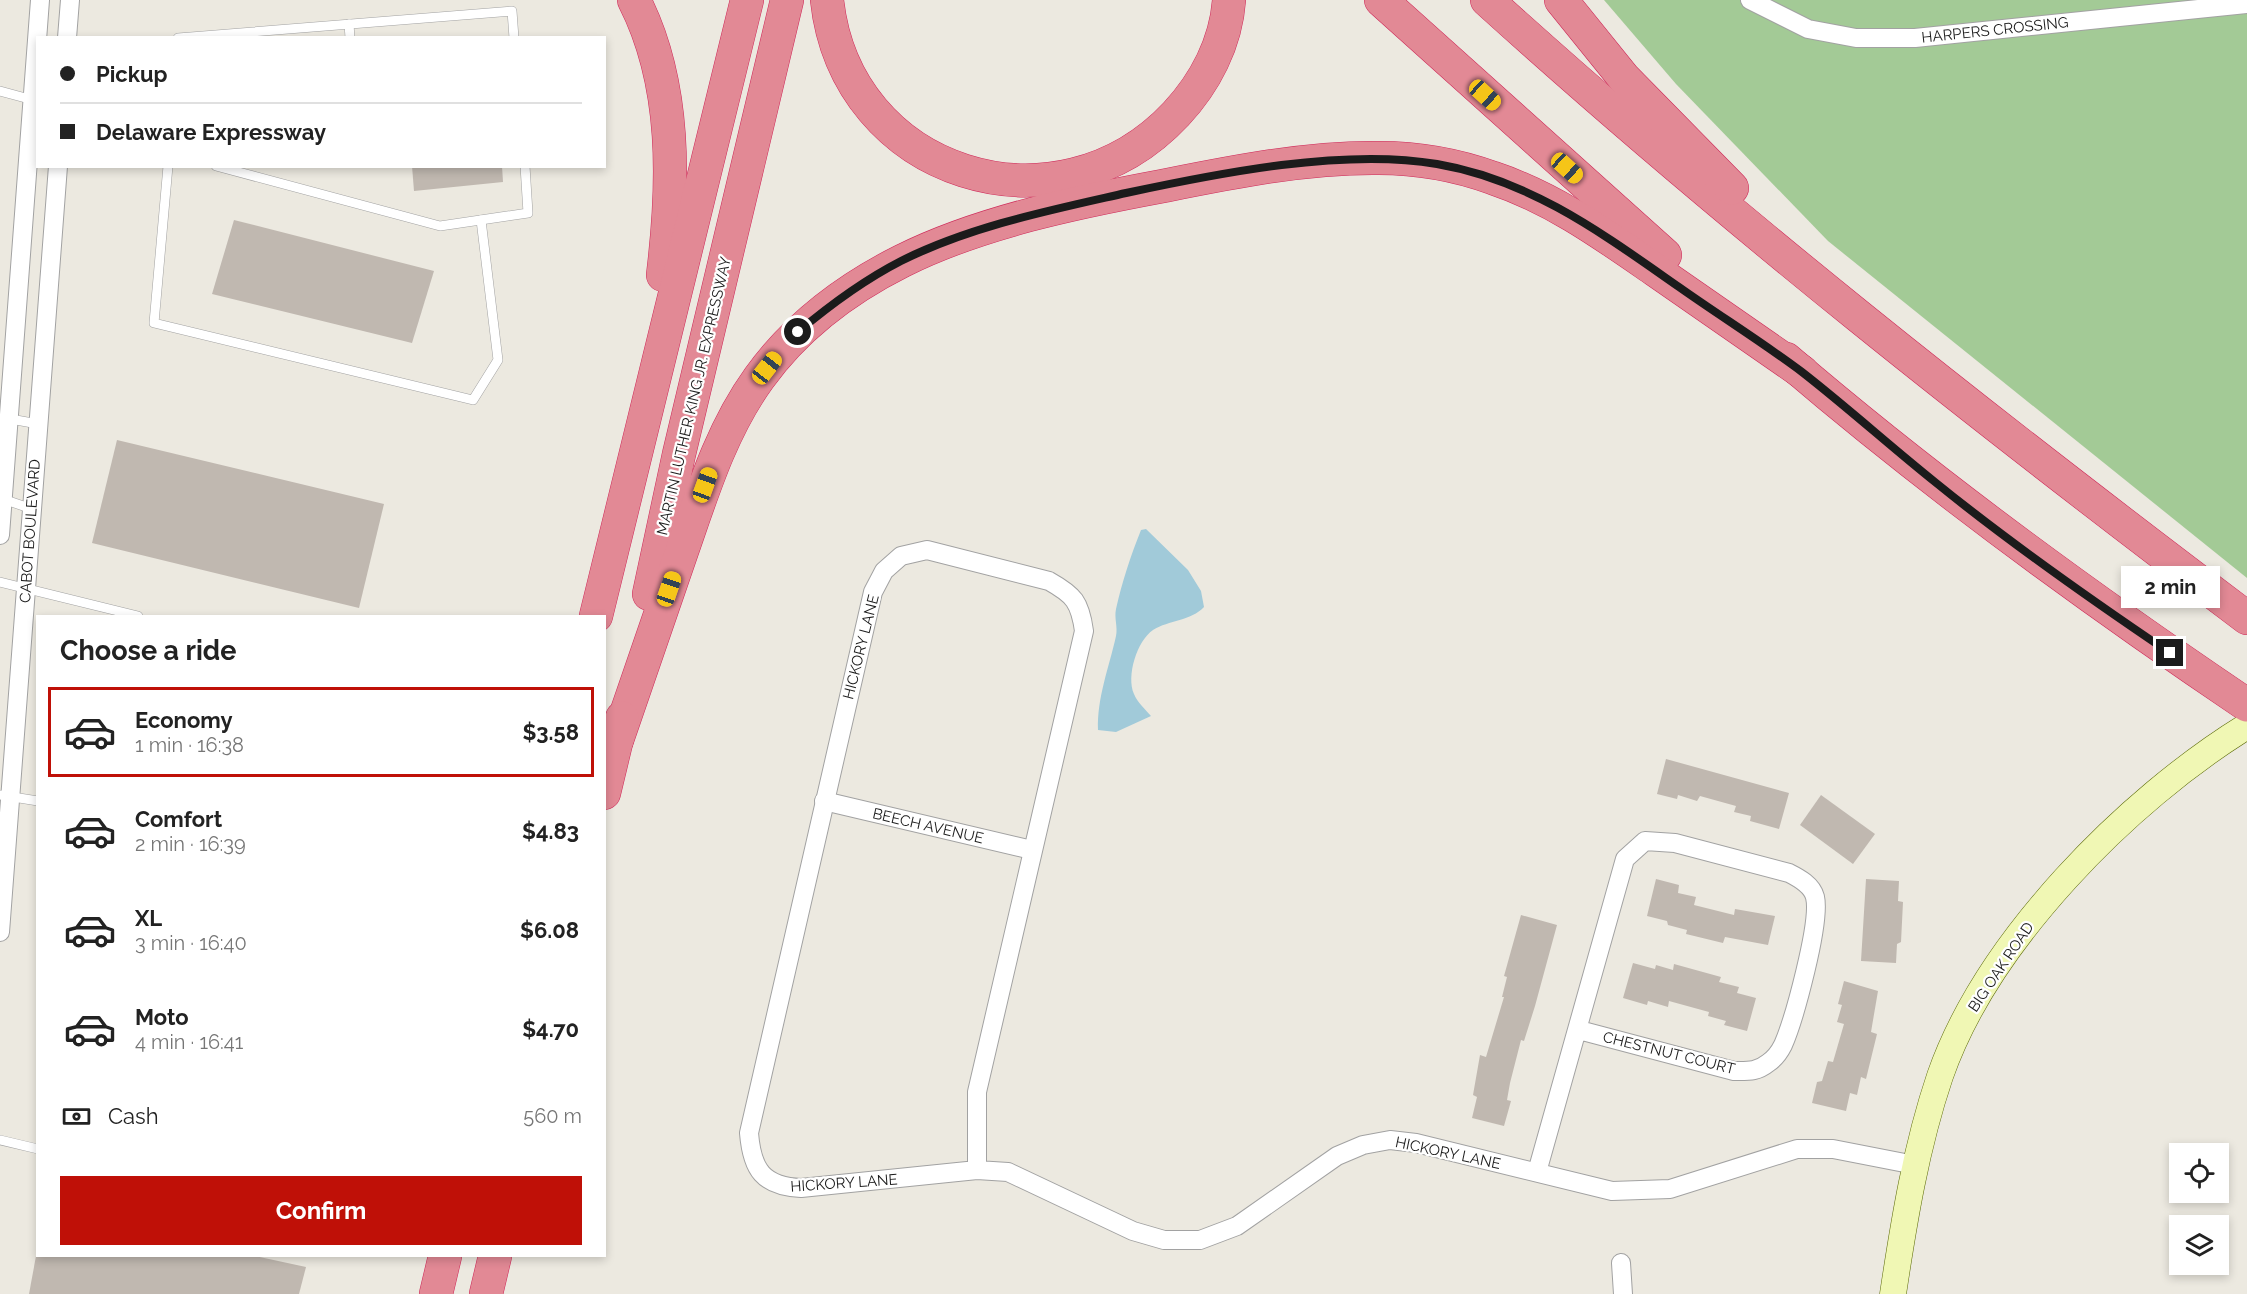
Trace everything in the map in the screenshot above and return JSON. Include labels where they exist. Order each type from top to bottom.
[{"type":"highway","points":[[634,0],[648,35],[664,94],[670,159],[668,234],[640,434]]},
{"type":"highway","points":[[596,615],[703,189],[747,0]]},
{"type":"highway","name":"MARTIN LUTHER KING JR. EXPRESSWAY","points":[[606,785],[679,454],[787,0]]},
{"type":"highway","points":[[826,0],[832,29],[846,70],[867,104],[896,134],[951,167],[994,179],[1037,181],[1082,174],[1103,167],[1139,147],[1169,122],[1195,91],[1214,59],[1221,41],[1229,0]]},
{"type":"highway","points":[[1381,0],[1616,213],[1937,484],[2111,614],[2247,705]]},
{"type":"highway","points":[[1487,0],[1669,161],[1853,311],[2144,541],[2247,618]]},
{"type":"highway","points":[[1562,0],[1600,51],[1646,102],[1853,311]]},
{"type":"highway","points":[[617,740],[711,469],[739,408],[758,380],[798,332],[846,293],[925,250],[989,229],[1077,204],[1258,169],[1363,158],[1436,163],[1507,182],[1563,209],[1802,372]]},
{"type":"highway","points":[[436,1294],[445,1257]]},
{"type":"highway","points":[[486,1294],[495,1257]]},
{"type":"street","name":"CABOT BOULEVARD","points":[[37,36],[40,0]]},
{"type":"street","points":[[67,36],[70,0]]},
{"type":"street","name":"HARPERS CROSSING","points":[[1750,0],[1808,29],[1856,38],[1915,38],[2247,4]]},
{"type":"street","name":"CABOT BOULEVARD","points":[[0,536],[5,418],[34,139],[33,99],[36,57]]},
{"type":"street","name":"CABOT BOULEVARD","points":[[0,932],[5,795],[26,586],[58,168]]},
{"type":"street","name":"HICKORY LANE","points":[[977,1170],[977,1092],[1084,631],[1081,608],[1067,591],[1049,581],[927,550],[901,556],[884,571],[873,592],[749,1132],[750,1154],[762,1176],[780,1187],[813,1187],[977,1170],[1008,1172],[1133,1232],[1164,1240],[1200,1240],[1237,1226],[1337,1156],[1363,1145],[1390,1140],[1416,1143],[1612,1191],[1670,1189],[1797,1149],[1833,1149],[1915,1165]]},
{"type":"street","name":"BIG OAK ROAD","points":[[1893,1294],[1915,1165],[1941,1075],[1981,991],[2042,907],[2095,849],[2178,774],[2247,726]]},
{"type":"street","name":"BEECH AVENUE","points":[[824,801],[1032,850]]},
{"type":"street","name":"CHESTNUT COURT","points":[[1537,1172],[1579,1030],[1625,859],[1645,842],[1675,843],[1789,873],[1803,880],[1815,894],[1814,927],[1791,1021],[1782,1047],[1770,1062],[1756,1071],[1734,1071],[1579,1030]]},
{"type":"street","points":[[1622,1263],[1623,1294]]},
{"type":"lane","points":[[202,36],[512,11],[514,36]]},
{"type":"lane","points":[[349,24],[350,36]]},
{"type":"lane","points":[[0,92],[33,99]]},
{"type":"lane","points":[[168,168],[154,323],[473,400],[498,360],[481,220]]},
{"type":"lane","points":[[223,168],[440,226],[528,213],[525,168]]},
{"type":"lane","points":[[5,418],[38,424]]},
{"type":"lane","points":[[1,498],[32,509]]},
{"type":"lane","points":[[0,582],[26,586],[134,615]]},
{"type":"lane","points":[[5,795],[36,801]]},
{"type":"lane","points":[[0,1140],[36,1149]]},
{"type":"green space","points":[[1604,0],[2247,0],[2247,578],[1828,241],[1676,84]]},
{"type":"water","points":[[1146,529],[1188,570],[1201,591],[1204,607],[1193,615],[1153,630],[1138,650],[1132,669],[1132,687],[1137,700],[1151,716],[1116,732],[1098,730],[1101,694],[1116,636],[1118,599],[1141,530]]},
{"type":"building","points":[[412,168],[502,168],[503,182],[414,191]]},
{"type":"building","points":[[234,220],[434,271],[412,343],[212,294]]},
{"type":"building","points":[[117,440],[384,504],[359,608],[92,543]]},
{"type":"building","points":[[1666,759],[1789,793],[1779,829],[1750,821],[1751,816],[1734,812],[1736,806],[1700,796],[1697,801],[1678,795],[1677,799],[1657,794]]},
{"type":"building","points":[[1821,795],[1875,834],[1853,864],[1800,825]]},
{"type":"building","points":[[1656,879],[1679,885],[1678,893],[1696,897],[1694,905],[1734,915],[1735,909],[1775,916],[1768,945],[1725,937],[1723,943],[1686,934],[1687,930],[1668,925],[1667,921],[1647,916]]},
{"type":"building","points":[[1866,879],[1899,881],[1898,901],[1903,902],[1901,942],[1897,944],[1896,963],[1861,961]]},
{"type":"building","points":[[1521,915],[1557,925],[1535,1006],[1524,1041],[1521,1040],[1510,1083],[1507,1100],[1511,1101],[1504,1126],[1472,1118],[1477,1097],[1473,1095],[1480,1055],[1486,1057],[1504,997],[1502,997],[1507,977],[1504,976]]},
{"type":"building","points":[[1633,963],[1655,969],[1656,965],[1673,970],[1674,964],[1721,977],[1719,982],[1739,987],[1737,993],[1756,998],[1747,1031],[1724,1025],[1726,1021],[1708,1016],[1709,1012],[1669,1001],[1668,1007],[1648,1001],[1647,1005],[1623,998]]},
{"type":"building","points":[[1844,981],[1878,991],[1871,1032],[1877,1034],[1866,1079],[1861,1077],[1857,1095],[1850,1093],[1846,1111],[1812,1103],[1817,1082],[1822,1081],[1828,1061],[1833,1062],[1844,1024],[1837,1022],[1842,1005],[1838,1004]]},
{"type":"building","points":[[36,1256],[260,1257],[306,1267],[299,1294],[29,1294]]},
{"type":"route","points":[[798,332],[846,293],[925,250],[1021,219],[1077,204],[1201,178],[1258,169],[1354,159],[1411,160],[1462,169],[1490,176],[1540,196],[1588,224],[1802,372],[1937,484],[2014,543],[2111,614],[2170,653]]}]
